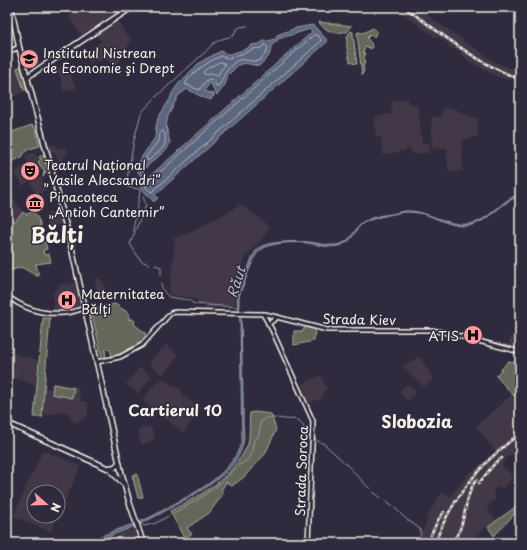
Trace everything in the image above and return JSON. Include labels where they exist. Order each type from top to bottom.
[{"type":"main road","points":[[11,7],[19,48],[70,241],[119,462],[118,472],[126,488]]},
{"type":"main road","points":[[27,77],[132,7]]},
{"type":"main road","points":[[7,53],[19,48]]},
{"type":"main road","points":[[7,296],[17,303],[44,312],[65,313],[85,308]]},
{"type":"main road","name":"Strada Kiev","points":[[97,362],[120,357],[142,345],[172,312],[263,314],[327,330],[431,330],[520,352]]},
{"type":"main road","name":"Strada Soroca","points":[[263,314],[312,420],[313,438],[308,543]]},
{"type":"main road","points":[[268,324],[278,317]]},
{"type":"main road","points":[[7,423],[118,472],[126,488],[134,518],[143,543]]},
{"type":"main road","points":[[108,468],[115,467],[119,462]]},
{"type":"main road","points":[[108,468],[123,483]]},
{"type":"shaded area","points":[[72,7],[128,7],[82,37],[69,17],[75,12]]},
{"type":"shaded area","points":[[395,7],[415,7],[495,62],[520,72],[520,82],[498,77],[487,71],[488,70],[473,64],[460,54],[461,52],[448,46],[449,44],[425,30]]},
{"type":"shaded area","points":[[115,21],[120,24],[125,34],[132,39],[114,71],[111,69],[113,65],[105,59],[102,59],[100,62],[94,59],[91,65],[85,57],[87,55],[86,53],[94,47],[95,50],[98,51],[96,47],[101,41],[97,36],[93,36]]},
{"type":"shaded area","points":[[319,22],[352,26],[347,32],[335,33],[324,28]]},
{"type":"shaded area","points":[[373,28],[377,31],[374,37],[370,35],[367,38],[372,47],[371,49],[366,46],[363,52],[365,54],[365,61],[362,75],[357,33],[363,33]]},
{"type":"shaded area","points":[[351,31],[353,32],[357,64],[350,62],[347,50],[347,37]]},
{"type":"shaded area","points":[[15,65],[17,68],[22,66],[28,90],[7,99],[7,94],[9,94],[9,91],[7,91],[7,68]]},
{"type":"shaded area","points":[[22,66],[28,90],[24,90],[17,68]]},
{"type":"shaded area","points":[[62,66],[66,68],[68,67],[73,76],[71,77],[77,87],[76,88],[63,90],[61,79],[56,70]]},
{"type":"shaded area","points":[[407,99],[408,103],[418,106],[422,143],[429,143],[429,153],[412,154],[411,149],[406,149],[405,151],[383,155],[381,137],[376,137],[374,121],[376,116],[392,114],[391,101]]},
{"type":"shaded area","points":[[442,108],[456,109],[462,113],[478,118],[478,136],[462,141],[463,171],[448,172],[447,148],[432,149],[431,117],[441,117]]},
{"type":"shaded area","points":[[32,125],[35,127],[40,146],[29,149],[22,157],[7,164],[7,150],[14,147],[9,133]]},
{"type":"shaded area","points":[[55,144],[58,148],[67,148],[67,156],[64,157],[64,160],[58,162],[55,152],[52,153],[48,150],[47,146]]},
{"type":"shaded area","points":[[30,153],[34,153],[38,157],[40,160],[36,163],[42,170],[28,179],[29,182],[23,186],[14,173],[28,163],[25,156]]},
{"type":"shaded area","points":[[46,154],[49,166],[43,177],[44,171],[38,162],[41,159],[39,157]]},
{"type":"shaded area","points":[[41,177],[47,189],[36,195],[30,182],[34,181],[33,179]]},
{"type":"shaded area","points":[[7,196],[12,197],[23,212],[13,223],[7,221]]},
{"type":"shaded area","points":[[240,204],[263,221],[269,228],[267,233],[244,258],[245,259],[237,276],[235,304],[205,310],[205,304],[198,304],[197,299],[170,295],[175,243],[173,240],[174,238],[182,236],[230,211]]},
{"type":"shaded area","points":[[33,211],[39,220],[47,249],[43,250],[44,255],[49,254],[51,262],[36,264],[39,276],[21,267],[13,270],[7,270],[7,225],[13,223],[23,212],[27,214]]},
{"type":"shaded area","points":[[59,213],[63,224],[48,228],[45,217],[47,214]]},
{"type":"shaded area","points":[[100,278],[106,288],[102,295],[98,296],[94,279]]},
{"type":"shaded area","name":"Maternitatea Bălţi","points":[[75,283],[82,304],[80,307],[61,311],[53,310],[53,294],[60,284]]},
{"type":"shaded area","points":[[115,304],[130,314],[128,319],[130,320],[131,318],[135,321],[134,324],[146,335],[140,344],[121,354],[112,356],[110,349],[105,350],[106,357],[102,358],[91,309]]},
{"type":"shaded area","points":[[43,318],[50,318],[43,417],[34,417]]},
{"type":"shaded area","points":[[305,326],[315,329],[314,341],[294,345],[294,331],[303,331]]},
{"type":"shaded area","points":[[520,329],[520,349],[508,347],[510,337],[516,330]]},
{"type":"shaded area","points":[[166,344],[179,355],[163,375],[149,364]]},
{"type":"shaded area","points":[[7,354],[13,356],[14,354],[38,360],[36,384],[21,380],[22,364],[20,380],[7,376]]},
{"type":"shaded area","points":[[419,356],[434,379],[424,387],[403,367]]},
{"type":"shaded area","points":[[508,361],[520,363],[520,391],[514,396],[496,376]]},
{"type":"shaded area","points":[[140,367],[152,377],[138,393],[126,384]]},
{"type":"shaded area","points":[[321,375],[327,389],[323,393],[323,398],[309,403],[300,385]]},
{"type":"shaded area","points":[[160,378],[162,380],[164,378],[174,387],[181,389],[183,395],[199,408],[200,411],[183,433],[142,400]]},
{"type":"shaded area","points":[[52,383],[78,387],[81,401],[88,402],[88,415],[76,423],[70,420],[70,413],[58,412],[55,414],[42,415],[45,389],[51,389]]},
{"type":"shaded area","points":[[53,384],[74,388],[72,398],[52,394]]},
{"type":"shaded area","points":[[407,384],[416,392],[408,401],[399,392]]},
{"type":"shaded area","points":[[511,395],[520,404],[520,452],[509,456],[503,461],[504,463],[502,465],[513,477],[503,489],[498,487],[494,489],[493,493],[496,498],[485,509],[486,510],[488,507],[489,511],[496,520],[465,543],[419,543],[418,539],[420,538],[430,511],[442,492],[450,497],[471,470],[473,472],[482,462],[484,463],[488,459],[487,457],[489,455],[490,456],[496,452],[476,426]]},
{"type":"shaded area","points":[[250,413],[271,414],[276,430],[265,454],[244,477],[232,486],[226,482],[221,491],[223,494],[209,513],[187,528],[192,534],[184,538],[170,511],[212,487],[237,463],[248,445]]},
{"type":"shaded area","points":[[151,426],[155,440],[141,444],[137,429]]},
{"type":"shaded area","points":[[43,450],[81,466],[66,499],[66,484],[28,484]]},
{"type":"shaded area","points":[[137,474],[143,497],[138,498],[132,475]]},
{"type":"shaded area","points":[[26,487],[26,521],[13,516]]},
{"type":"shaded area","points":[[520,500],[520,508],[494,536],[488,527],[518,505],[516,502]]},
{"type":"shaded area","points":[[32,524],[55,524],[51,532]]},
{"type":"shaded area","points":[[134,528],[139,543],[118,543],[119,541],[117,534]]},
{"type":"water","points":[[313,25],[328,41],[155,195],[158,198],[153,201],[141,188],[141,176],[138,172],[138,165],[155,138],[158,118],[180,82],[198,64],[221,51],[230,54],[264,41],[275,39],[277,35],[296,28]],"holes":[[[310,29],[312,32],[142,183],[142,179],[145,176],[143,171],[144,169],[167,149],[170,143],[166,126],[168,116],[178,96],[187,89],[211,100],[214,94],[204,91],[210,83],[217,95],[225,85],[228,75],[238,65],[244,63],[259,66],[269,56],[272,45],[278,39]]]},
{"type":"water","points":[[520,194],[520,196],[514,198],[479,223],[472,225],[454,225],[426,215],[452,223],[469,224],[483,219],[507,201]]},
{"type":"water","points":[[404,211],[424,214],[403,212],[371,220],[362,224],[347,242],[334,247],[308,243],[284,243],[266,247],[256,255],[239,297],[241,317],[244,441],[233,465],[197,493],[148,520],[92,543],[85,543],[155,515],[203,487],[223,472],[231,463],[242,440],[240,322],[237,298],[255,252],[263,246],[275,243],[309,242],[336,245],[350,238],[361,224],[369,219]]},
{"type":"waterway","points":[[149,264],[141,261],[130,244],[135,232],[133,230],[140,191],[139,189],[127,187],[126,185],[134,140],[141,113],[157,96],[213,44],[233,36],[236,30],[240,27],[247,26]]},
{"type":"waterway","points":[[143,196],[146,206],[143,212]]},
{"type":"waterway","points":[[135,231],[142,215]]},
{"type":"waterway","points":[[155,265],[161,267],[161,275]]},
{"type":"waterway","points":[[161,283],[164,291],[169,297],[189,300],[194,304],[238,307]]},
{"type":"waterway","points":[[141,524],[144,526],[156,523],[197,500],[217,486],[238,466],[247,460],[251,454],[254,440],[258,437],[261,421],[266,418],[276,418]]},
{"type":"waterway","points":[[278,418],[299,421],[302,424],[306,435],[324,444],[343,461]]},
{"type":"waterway","points":[[345,463],[373,492],[419,528],[422,543]]},
{"type":"railway","points":[[404,7],[474,56],[504,73],[520,79]]},
{"type":"railway","points":[[435,543],[444,521],[469,482],[493,456],[520,433]]},
{"type":"railway","points":[[479,483],[495,463],[502,458]]},
{"type":"railway","points":[[452,543],[460,529],[468,497],[476,480]]},
{"type":"railway","points":[[431,535],[438,520],[444,512]]},
{"type":"place","name":"Institutul Nistrean de Economie şi Drept","points":[[29,59]]},
{"type":"place","name":"Teatrul Național „Vasile Alecsandri”","points":[[30,171]]},
{"type":"place","name":"Pinacoteca „Antioh Cantemir”","points":[[35,203]]},
{"type":"place","name":"Maternitatea Bălţi","points":[[67,300]]},
{"type":"place","name":"ATIS","points":[[473,335]]},
{"type":"district","name":"Bălți","points":[[57,234]]},
{"type":"district","name":"Cartierul 10","points":[[175,409]]},
{"type":"district","name":"Slobozia","points":[[417,421]]},
{"type":"water label","name":"Răut","points":[[236,282]]}]
